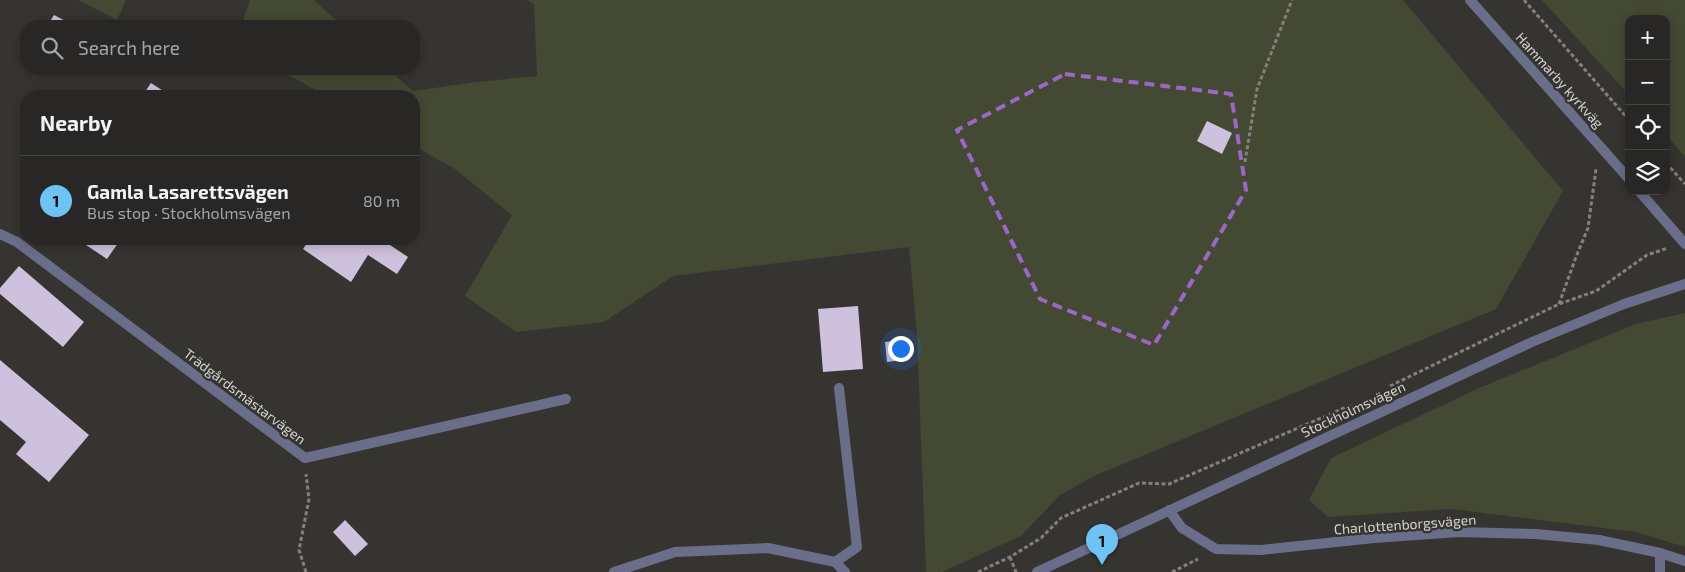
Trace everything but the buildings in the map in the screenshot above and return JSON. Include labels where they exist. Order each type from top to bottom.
[{"type":"street","name":"Hammarby kyrkväg","points":[[1470,0],[1625,174]]},
{"type":"street","points":[[1643,195],[1685,244]]},
{"type":"street","name":"Trädgårdsmästarvägen","points":[[0,234],[20,244]]},
{"type":"street","name":"Trädgårdsmästarvägen","points":[[21,245],[305,458],[566,399]]},
{"type":"street","name":"Stockholmsvägen","points":[[1038,572],[1532,342],[1624,304],[1685,284]]},
{"type":"street","points":[[835,562],[857,546],[840,388]]},
{"type":"street","points":[[1169,510],[1182,528],[1216,550]]},
{"type":"street","name":"Charlottenborgsvägen","points":[[1216,550],[1261,550],[1374,538],[1459,532],[1536,534],[1599,540],[1660,553],[1685,561]]},
{"type":"street","points":[[614,572],[676,552],[768,548],[835,562],[845,572]]},
{"type":"street","points":[[1660,553],[1660,572]]},
{"type":"path","points":[[1245,162],[1256,89],[1292,0]]},
{"type":"path","points":[[1524,0],[1625,115]]},
{"type":"path","points":[[1559,304],[1588,228],[1599,144]]},
{"type":"path","points":[[1670,167],[1685,184]]},
{"type":"path","points":[[1390,386],[1559,304],[1596,291],[1647,255],[1685,244]]},
{"type":"path","points":[[978,572],[1010,557],[1041,538],[1061,518],[1139,483],[1169,484],[1355,403]]},
{"type":"path","points":[[305,458],[309,499],[299,550],[306,572]]},
{"type":"path","points":[[1172,572],[1216,550]]},
{"type":"path","points":[[1010,557],[1016,572]]},
{"type":"highlighted area","points":[[1065,74],[1231,94],[1246,190],[1154,345],[1040,299],[957,130]]},
{"type":"green space","points":[[78,0],[126,0],[117,20]]},
{"type":"green space","points":[[250,0],[314,0],[336,20],[243,20]]},
{"type":"green space","points":[[527,0],[1403,0],[1563,191],[1496,309],[1094,476],[1059,496],[1021,536],[942,572],[926,572],[917,334],[909,247],[673,276],[604,322],[516,332],[465,296],[512,215],[455,169],[420,149],[420,90],[537,76],[534,4]]},
{"type":"green space","points":[[1542,0],[1685,0],[1685,156],[1670,139],[1670,15],[1625,15],[1625,91]]},
{"type":"green space","points":[[289,75],[395,75],[412,90],[315,90]]},
{"type":"green space","points":[[1685,313],[1685,547],[1636,532],[1451,509],[1328,517],[1309,500],[1331,458],[1479,388],[1636,324]]},
{"type":"place","name":"Gamla Lasarettsvägen","points":[[1102,565]]}]
